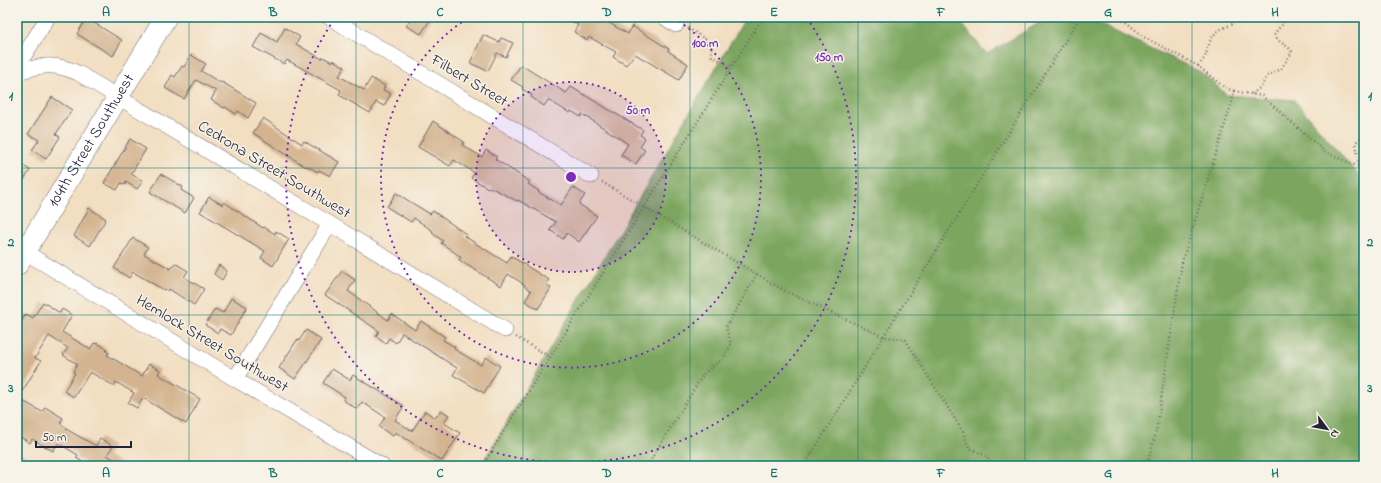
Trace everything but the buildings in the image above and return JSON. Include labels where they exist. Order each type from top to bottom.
[{"type":"street","points":[[17,67],[48,17]]},
{"type":"street","name":"104th Street Southwest","points":[[21,259],[166,17]]},
{"type":"street","name":"Filbert Street","points":[[329,17],[591,176]]},
{"type":"street","points":[[664,17],[676,25]]},
{"type":"street","name":"Cedrona Street Southwest","points":[[17,72],[43,66],[56,65],[78,73],[505,330]]},
{"type":"street","points":[[235,379],[330,224]]},
{"type":"street","name":"Hemlock Street Southwest","points":[[21,259],[235,379],[382,466]]},
{"type":"path","points":[[482,466],[763,17]]},
{"type":"path","points":[[804,466],[1080,17]]},
{"type":"path","points":[[1115,17],[1126,22],[1144,37],[1198,66],[1225,88],[1262,96],[1326,152],[1359,165],[1364,169]]},
{"type":"path","points":[[1198,66],[1204,59],[1208,43],[1212,38],[1218,31],[1238,20],[1238,17]]},
{"type":"path","points":[[1252,94],[1261,87],[1267,76],[1281,69],[1292,52],[1291,49],[1276,39],[1275,35],[1277,30],[1284,23],[1284,17]]},
{"type":"path","points":[[676,25],[683,24],[711,42],[712,56],[731,67]]},
{"type":"path","points":[[1147,466],[1156,432],[1182,262],[1232,102],[1234,91]]},
{"type":"path","points":[[1359,165],[1356,142],[1364,135]]},
{"type":"path","points":[[591,176],[785,291],[884,337],[905,339],[963,432],[969,448],[985,454],[992,466]]},
{"type":"path","points":[[647,466],[704,373],[724,358],[731,344],[726,327],[757,274]]},
{"type":"path","points":[[505,330],[550,357]]},
{"type":"green space","points":[[746,17],[956,17],[987,54],[1049,17],[1084,17],[1201,72],[1227,95],[1294,100],[1364,180],[1364,466],[481,466]]}]
